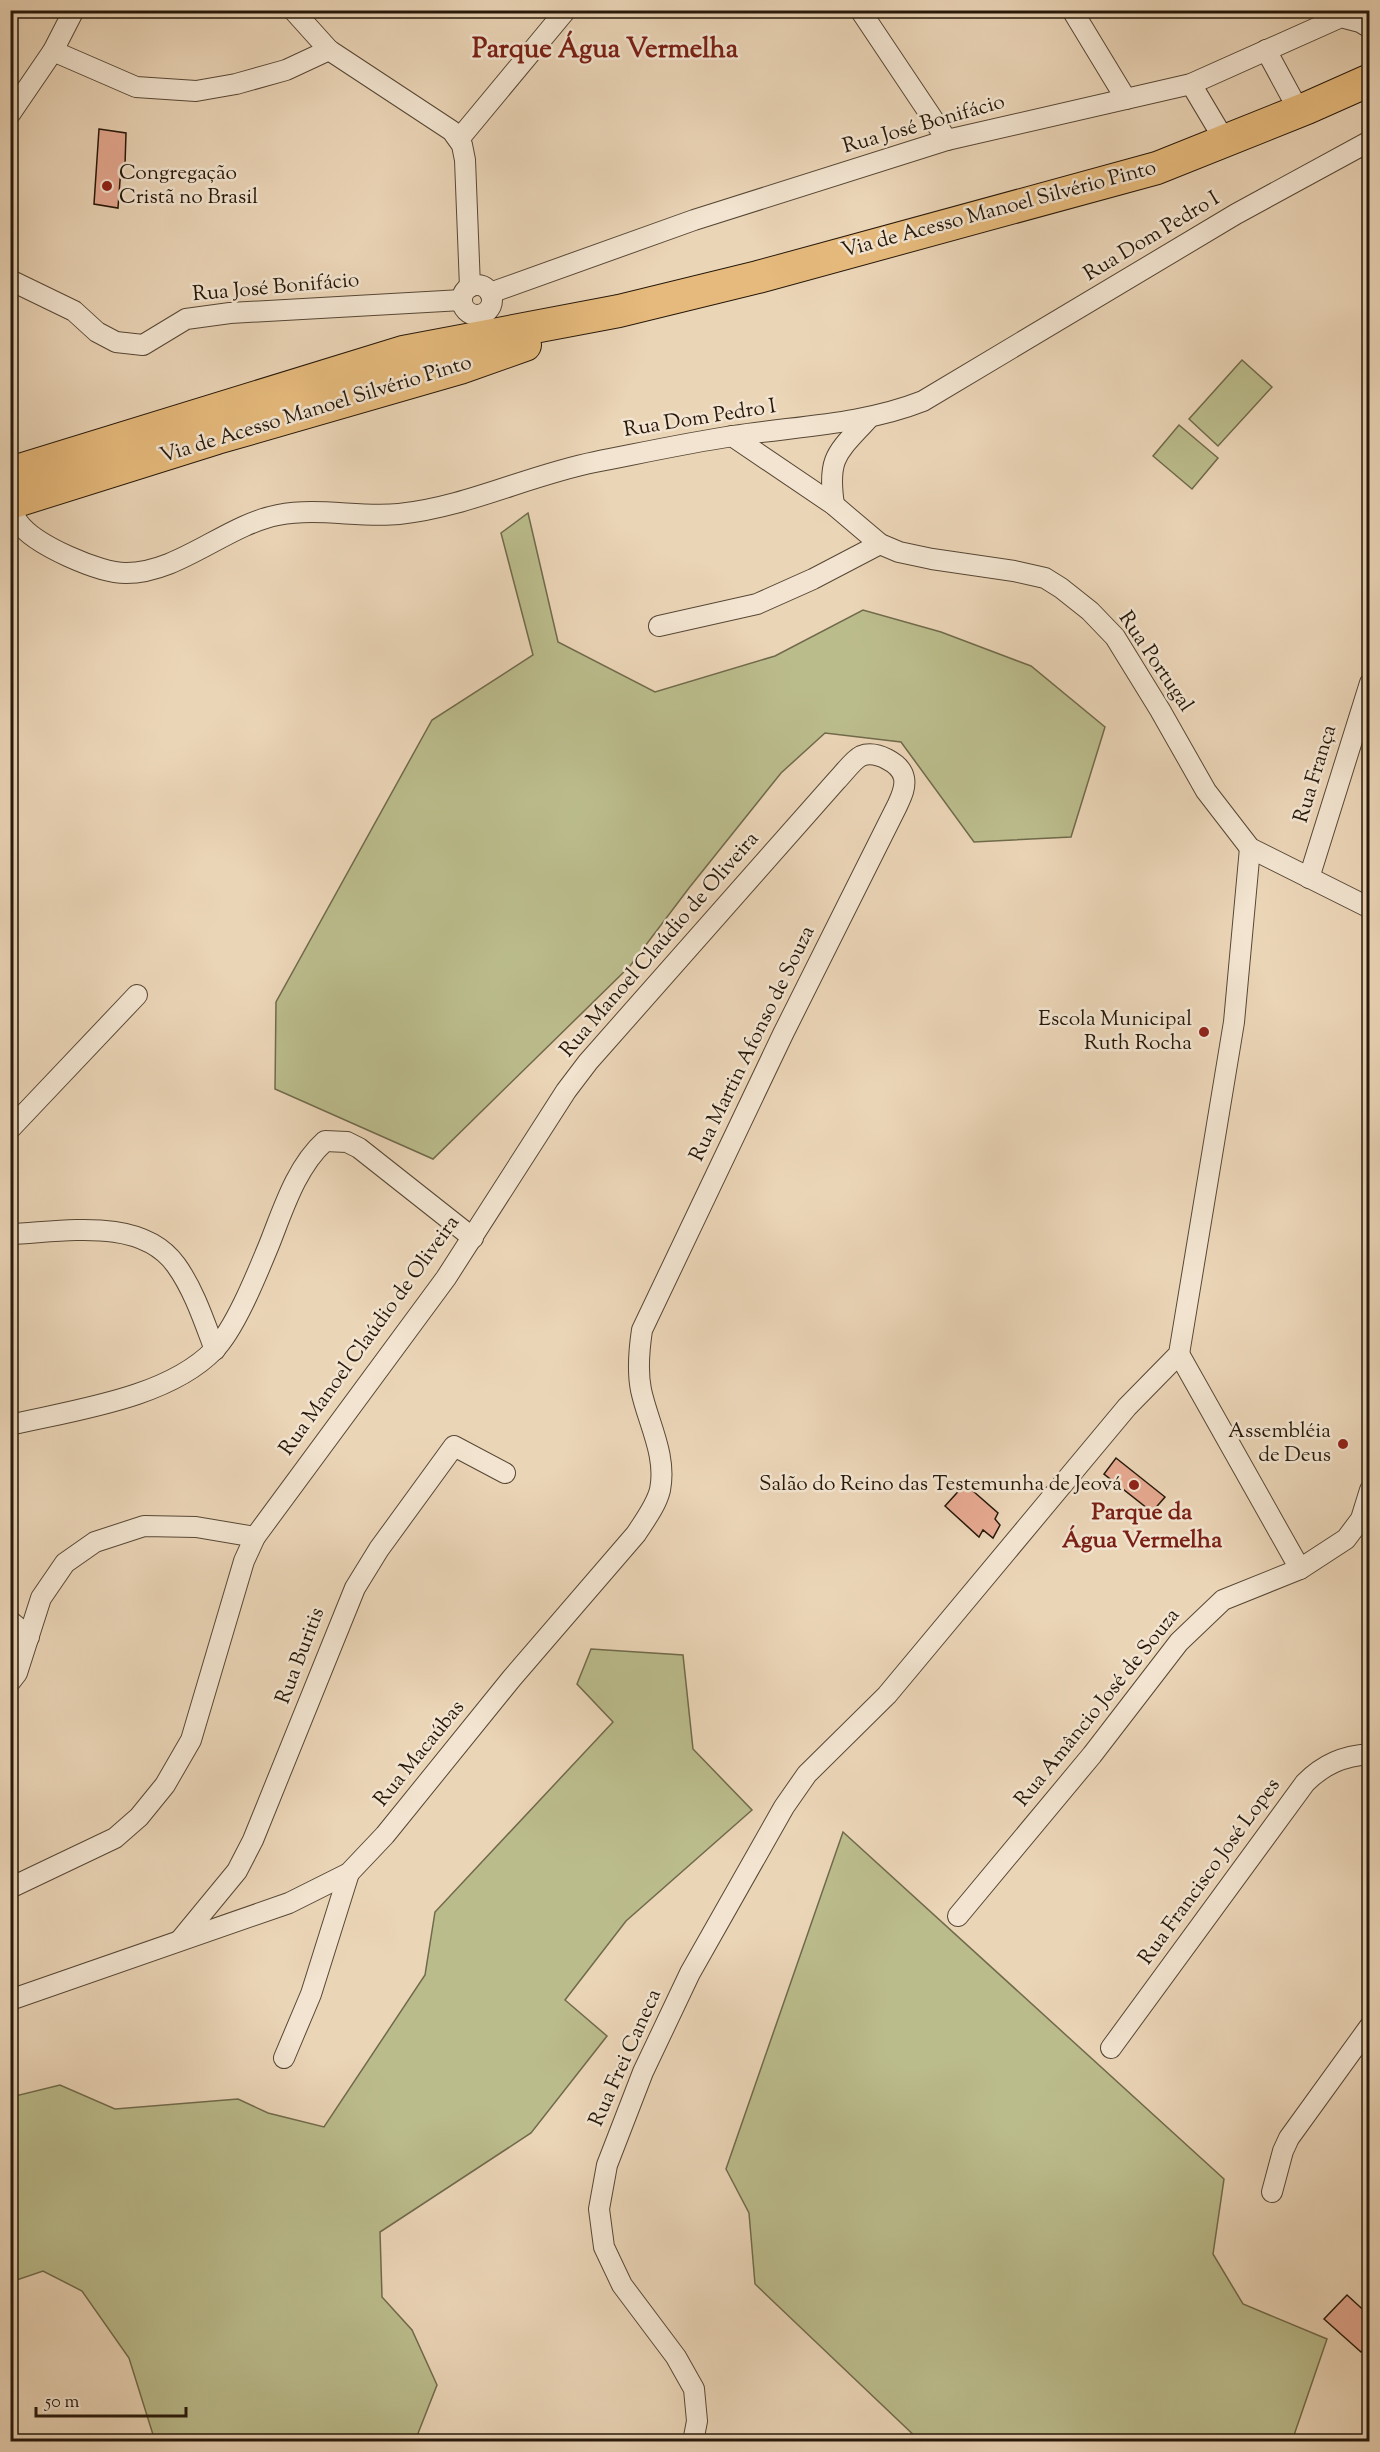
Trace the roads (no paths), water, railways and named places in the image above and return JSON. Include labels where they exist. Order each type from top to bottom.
[{"type":"main road","name":"Via de Acesso Manoel Silvério Pinto","points":[[10,504],[217,438],[477,330],[619,311],[758,277],[1157,168],[1370,80]]},
{"type":"main road","name":"Via de Acesso Manoel Silvério Pinto","points":[[10,473],[477,330],[619,311]]},
{"type":"main road","points":[[10,488],[98,447]]},
{"type":"street","points":[[12,106],[53,51],[74,10]]},
{"type":"street","points":[[459,139],[566,10]]},
{"type":"street","points":[[860,10],[947,140]]},
{"type":"street","points":[[1072,10],[1126,99]]},
{"type":"street","points":[[298,12],[329,50],[452,131],[459,139],[465,160],[468,195],[467,299],[477,330]]},
{"type":"street","name":"Rua José Bonifácio","points":[[477,330],[671,227],[947,140],[1191,84],[1341,17],[1360,22],[1370,28]]},
{"type":"street","points":[[53,51],[136,87],[196,92],[286,70],[329,50]]},
{"type":"street","points":[[1266,50],[1299,111]]},
{"type":"street","points":[[1191,84],[1225,141]]},
{"type":"street","name":"Rua Dom Pedro I","points":[[10,504],[19,524],[36,538],[70,557],[98,569],[138,573],[197,550],[256,520],[280,514],[399,514],[437,508],[591,462],[732,436],[868,419],[923,401],[1236,214],[1370,141]]},
{"type":"street","name":"Rua José Bonifácio","points":[[10,280],[74,311],[97,332],[116,342],[143,345],[186,319],[230,312],[467,299],[480,315],[477,330]]},
{"type":"street","points":[[467,299],[480,286],[477,330]]},
{"type":"street","points":[[834,505],[832,466],[843,448],[868,419]]},
{"type":"street","name":"Rua Portugal","points":[[732,436],[834,505],[880,544],[899,552],[932,560],[1014,571],[1045,578],[1061,588],[1090,610],[1114,637],[1160,710],[1206,791],[1250,848],[1370,908]]},
{"type":"street","points":[[658,626],[757,604],[813,579],[880,544]]},
{"type":"street","name":"Rua França","points":[[1309,878],[1370,683]]},
{"type":"street","name":"Rua Manoel Claúdio de Oliveira","points":[[10,1888],[115,1838],[139,1817],[165,1785],[191,1740],[244,1561],[255,1537],[446,1278],[566,1091],[588,1062],[822,795],[861,756],[875,755],[891,762]]},
{"type":"street","name":"Rua Martin Afonso de Souza","points":[[639,1353],[642,1330],[649,1312],[897,806],[904,789],[904,778],[901,770],[891,762]]},
{"type":"street","points":[[1250,848],[1234,1022],[1179,1354],[1300,1569]]},
{"type":"street","points":[[10,1129],[137,995]]},
{"type":"street","points":[[10,1425],[141,1393],[180,1377],[215,1350],[235,1318],[289,1194],[316,1149],[325,1141],[347,1142],[359,1148],[473,1238]]},
{"type":"street","points":[[10,1234],[109,1230],[131,1234],[154,1243],[176,1264],[194,1296],[215,1350]]},
{"type":"street","name":"Rua Macaúbas","points":[[10,2000],[289,1903],[349,1873],[385,1835],[512,1678],[636,1534],[651,1512],[660,1491],[663,1467],[641,1389],[639,1353]]},
{"type":"street","name":"Rua Frei Caneca","points":[[693,2442],[697,2421],[694,2389],[676,2357],[622,2285],[604,2247],[599,2209],[606,2165],[643,2072],[690,1973],[784,1807],[807,1774],[834,1746],[862,1723],[887,1695],[1127,1407],[1179,1354]]},
{"type":"street","name":"Rua Buritis","points":[[179,1941],[217,1899],[243,1860],[311,1698],[337,1628],[355,1588],[379,1549],[454,1446],[505,1473]]},
{"type":"street","name":"Rua Amâncio José de Souza","points":[[958,1916],[1092,1755],[1179,1642],[1223,1600],[1300,1569],[1346,1539],[1361,1519],[1370,1490]]},
{"type":"street","points":[[10,1682],[17,1672],[41,1598],[65,1563],[95,1542],[144,1526],[196,1527],[255,1537]]},
{"type":"street","points":[[10,1621],[29,1637]]},
{"type":"street","name":"Rua Francisco José Lopes","points":[[1111,2048],[1305,1783],[1319,1769],[1330,1763],[1349,1756],[1370,1754]]},
{"type":"street","points":[[284,2058],[311,1994],[349,1873]]},
{"type":"street","points":[[1272,2192],[1283,2151],[1289,2138],[1370,2026]]},
{"type":"place","name":"Congregação Cristã no Brasil","points":[[107,186]]},
{"type":"place","name":"Escola Municipal Ruth Rocha","points":[[1204,1032]]},
{"type":"place","name":"Assembléia de Deus","points":[[1343,1444]]},
{"type":"place","name":"Salão do Reino das Testemunha de Jeová","points":[[1134,1485]]},
{"type":"district","name":"Parque Água Vermelha","points":[[605,50]]},
{"type":"district","name":"Parque da Água Vermelha","points":[[1142,1527]]}]
